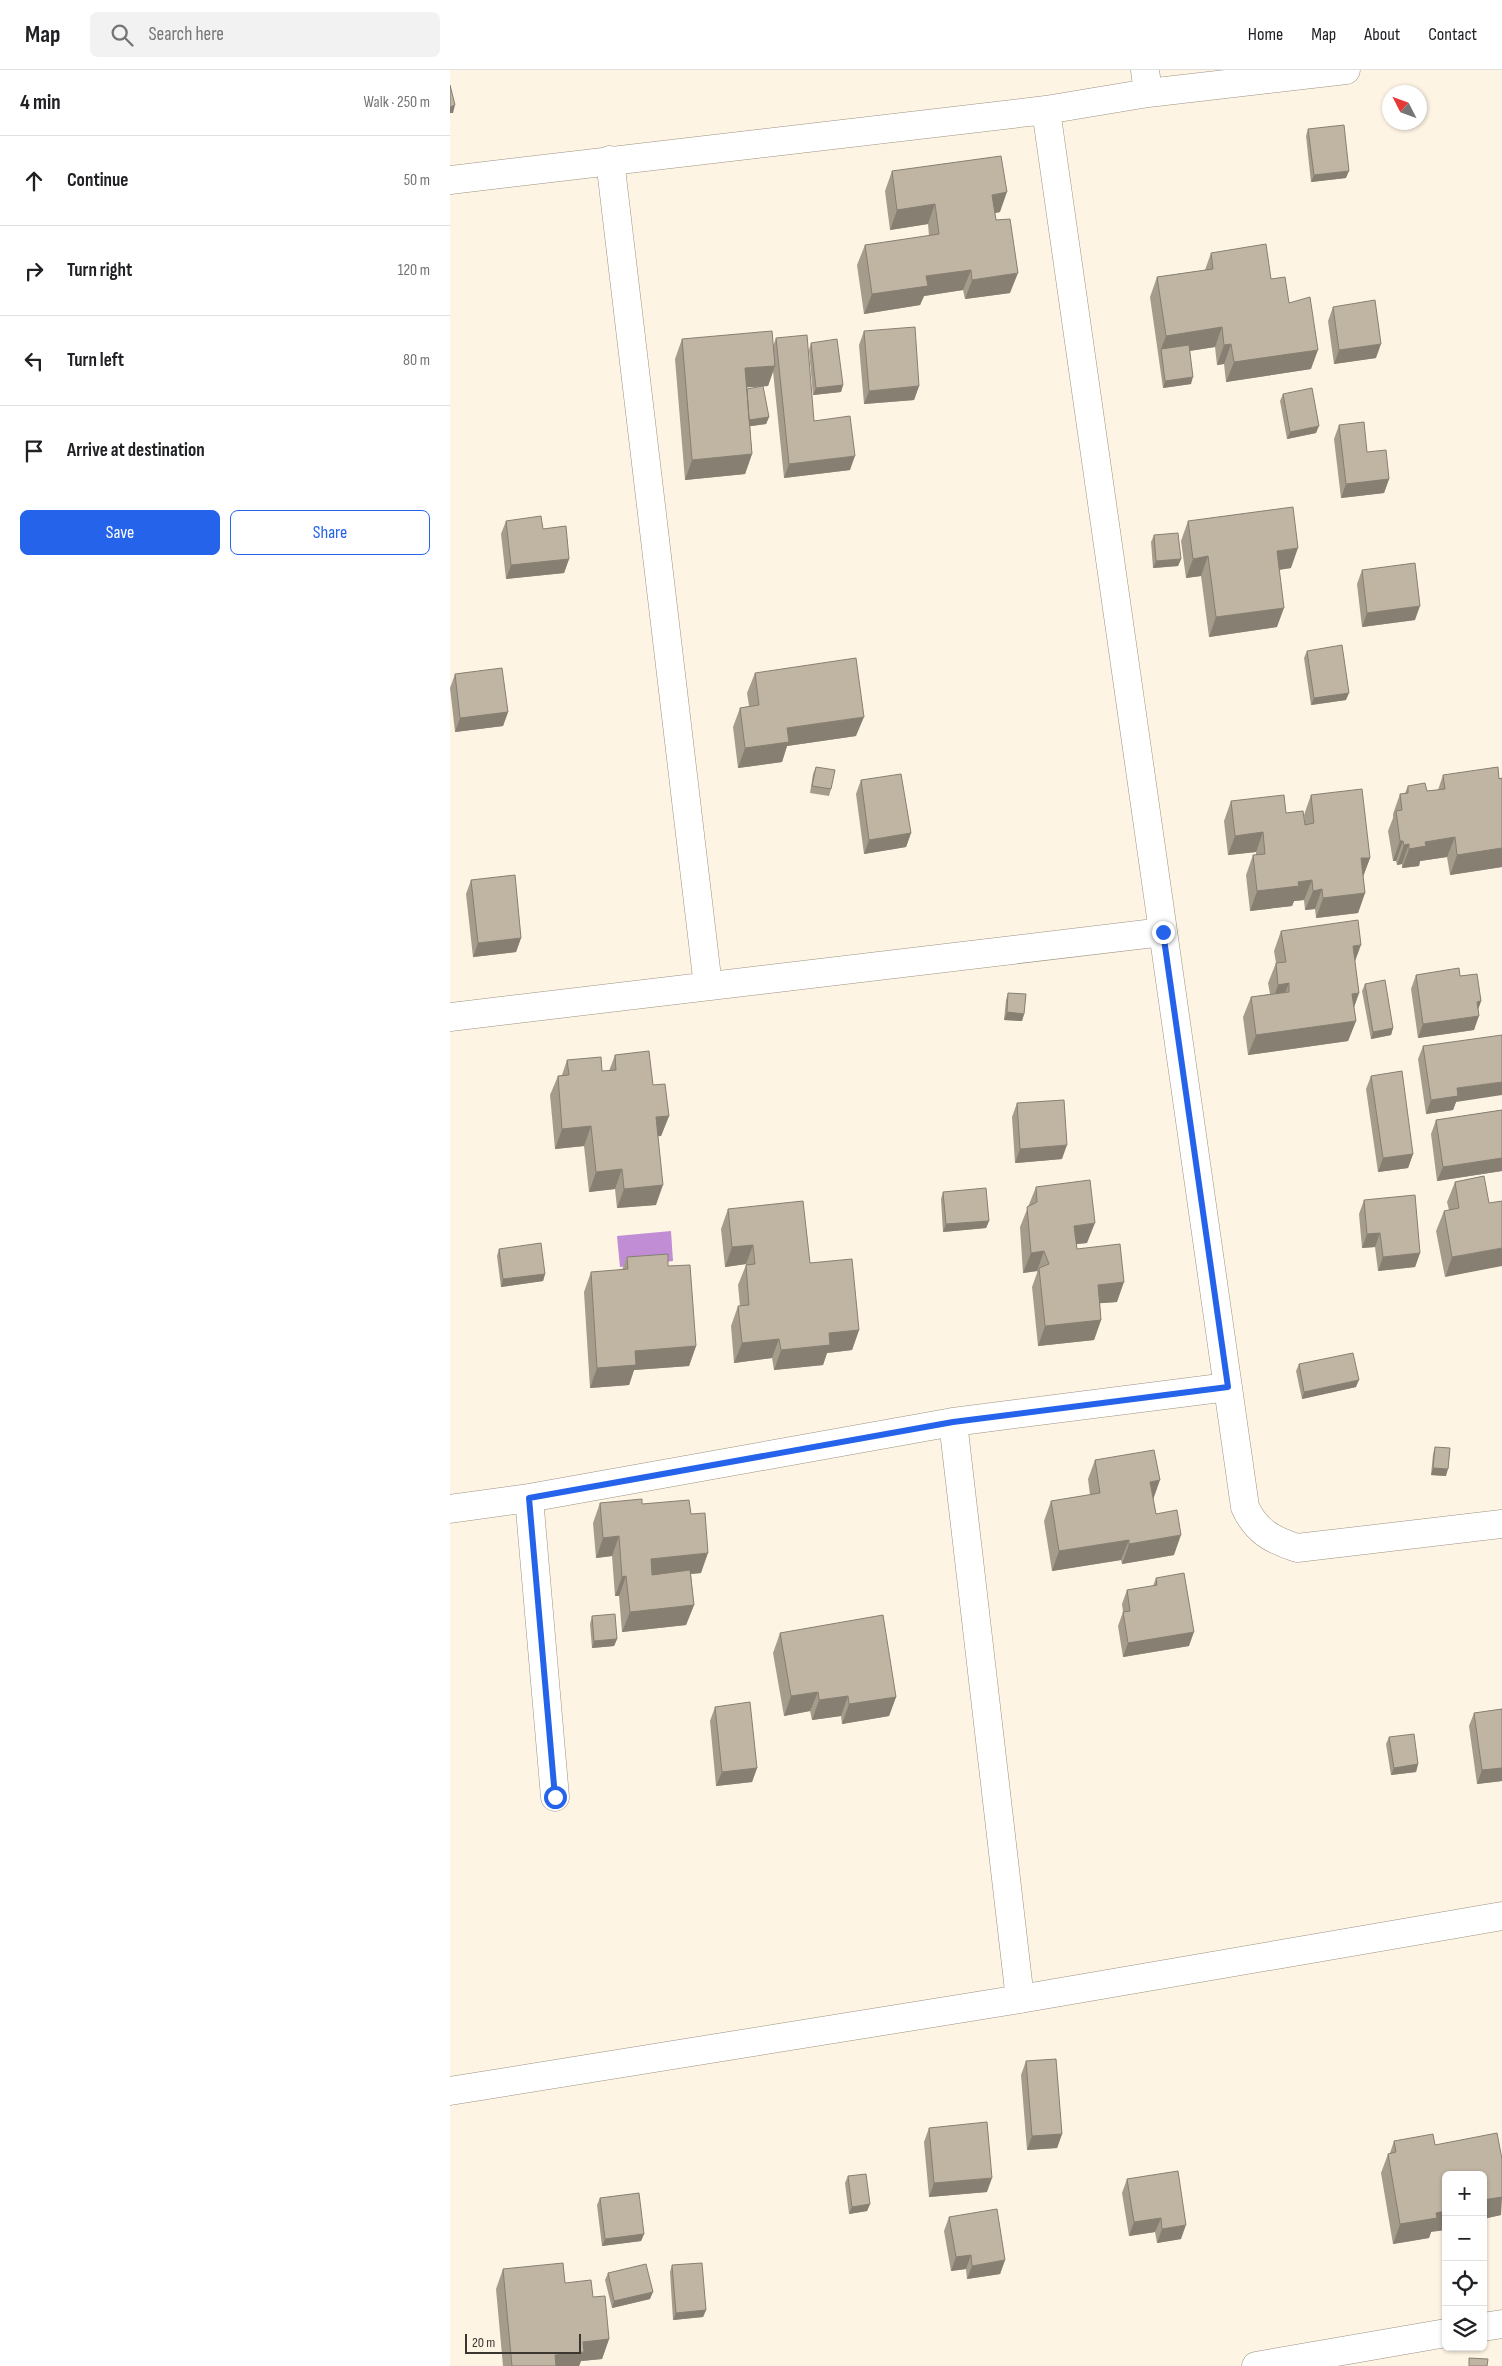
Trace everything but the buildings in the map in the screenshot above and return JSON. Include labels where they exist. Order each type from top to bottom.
[{"type":"street","points":[[450,180],[1046,110],[1147,82],[1346,70]]},
{"type":"street","points":[[1046,110],[1244,1507],[1252,1522],[1279,1542],[1296,1548],[1502,1524]]},
{"type":"street","points":[[610,160],[708,986]]},
{"type":"street","points":[[450,1017],[1163,932]]},
{"type":"street","points":[[450,1509],[529,1498],[953,1422],[1228,1387]]},
{"type":"street","points":[[953,1422],[1020,1999]]},
{"type":"street","points":[[529,1498],[555,1797]]},
{"type":"street","points":[[450,2091],[1020,1999],[1502,1916]]},
{"type":"street","points":[[1487,2326],[1502,2324]]},
{"type":"street","points":[[1256,2366],[1442,2334]]},
{"type":"shaded area","points":[[671,1231],[673,1261],[620,1267],[617,1236]]},
{"type":"route","points":[[555,1797],[529,1498],[953,1422],[1228,1387],[1163,932]]}]
